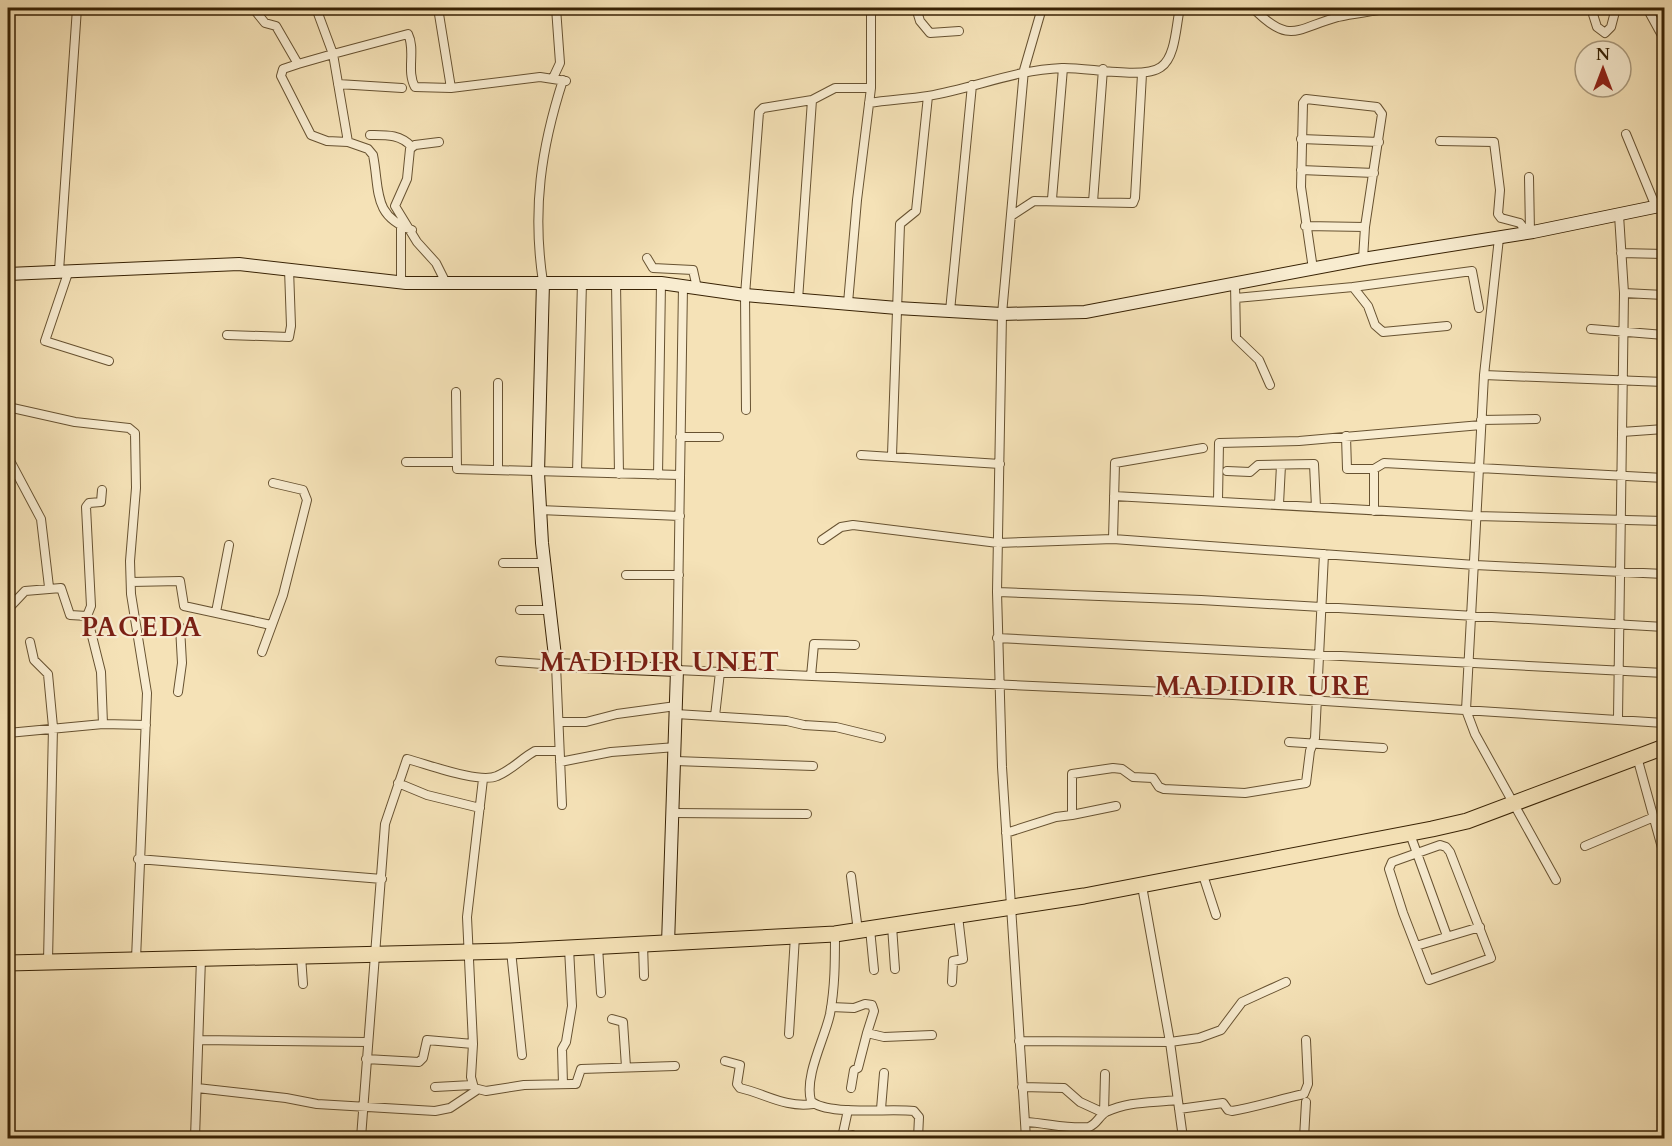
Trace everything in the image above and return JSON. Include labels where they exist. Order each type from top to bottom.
[{"type":"highway","points":[[8,963],[511,951],[668,944],[864,930],[1011,909],[1142,886],[1202,872],[1410,834],[1467,821],[1665,747]]},
{"type":"street","points":[[77,8],[64,270],[45,341],[109,362]]},
{"type":"street","points":[[253,8],[264,23],[276,26],[298,64]]},
{"type":"street","points":[[316,8],[333,54],[348,142]]},
{"type":"street","points":[[438,8],[451,88]]},
{"type":"street","points":[[553,78],[560,63],[556,8]]},
{"type":"street","points":[[848,303],[857,200],[871,88],[870,8]]},
{"type":"street","points":[[916,8],[920,21],[930,33],[959,32]]},
{"type":"street","points":[[1026,1138],[998,685],[997,592],[1002,314],[1024,70],[1042,8]]},
{"type":"street","points":[[869,103],[928,96],[1024,70],[1103,69],[1142,74],[1155,71],[1167,62],[1180,8]]},
{"type":"street","points":[[1253,8],[1266,19],[1290,32],[1304,30],[1338,17],[1389,8]]},
{"type":"street","points":[[1591,8],[1597,27],[1605,33],[1611,27],[1616,8]]},
{"type":"street","points":[[1647,8],[1665,39]]},
{"type":"street","points":[[412,230],[401,227],[386,216],[380,207],[373,155],[368,149],[348,142],[327,141],[311,135],[281,76],[283,69],[408,34],[411,76],[415,87],[451,88],[553,78],[565,81],[552,112],[537,208],[538,248],[543,282],[538,473],[544,563],[556,665],[561,805]]},
{"type":"street","points":[[1052,199],[1063,68]]},
{"type":"street","points":[[1093,202],[1103,69]]},
{"type":"street","points":[[1011,216],[1024,205],[1052,199],[1129,204],[1135,198],[1142,74]]},
{"type":"street","points":[[338,84],[402,88]]},
{"type":"street","points":[[950,311],[972,85]]},
{"type":"street","points":[[746,410],[745,295],[759,112],[763,108],[812,100],[835,88],[871,88]]},
{"type":"street","points":[[891,455],[900,225],[916,211],[928,96]]},
{"type":"street","points":[[1313,269],[1305,226],[1301,170],[1303,103],[1310,99],[1377,107],[1382,114],[1365,227],[1364,260]]},
{"type":"street","points":[[798,300],[812,100]]},
{"type":"street","points":[[8,274],[239,264],[400,282],[661,283],[745,295],[897,308],[1002,314],[1085,312],[1313,269],[1498,238],[1660,206],[1626,134]]},
{"type":"street","points":[[370,135],[405,139],[412,147]]},
{"type":"street","points":[[1301,139],[1379,142]]},
{"type":"street","points":[[1440,141],[1494,142],[1499,182],[1498,214],[1502,218],[1520,223],[1528,232]]},
{"type":"street","points":[[412,147],[439,142]]},
{"type":"street","points":[[412,147],[405,186],[395,206],[412,230],[417,242],[436,263],[446,283]]},
{"type":"street","points":[[1301,170],[1374,173]]},
{"type":"street","points":[[1528,232],[1529,177]]},
{"type":"street","points":[[1618,718],[1624,293],[1619,214]]},
{"type":"street","points":[[1305,226],[1365,227]]},
{"type":"street","points":[[400,282],[401,227]]},
{"type":"street","points":[[1498,238],[1484,375],[1466,710],[1475,734],[1556,880]]},
{"type":"street","points":[[1621,253],[1665,254]]},
{"type":"street","points":[[647,258],[654,268],[693,270],[697,288]]},
{"type":"street","points":[[227,336],[289,337],[291,326],[289,269]]},
{"type":"street","points":[[1236,298],[1353,287],[1472,271],[1479,308]]},
{"type":"street","points":[[577,472],[582,282]]},
{"type":"street","points":[[616,283],[619,474]]},
{"type":"street","points":[[658,475],[661,283]]},
{"type":"street","points":[[1235,284],[1236,338],[1258,360],[1270,385]]},
{"type":"street","points":[[668,944],[676,761],[683,286]]},
{"type":"street","points":[[1353,287],[1368,306],[1375,325],[1383,332],[1447,326]]},
{"type":"street","points":[[1624,293],[1665,295]]},
{"type":"street","points":[[1591,329],[1665,335]]},
{"type":"street","points":[[1484,375],[1665,382]]},
{"type":"street","points":[[498,383],[498,470]]},
{"type":"street","points":[[456,392],[457,469],[538,473],[680,474]]},
{"type":"street","points":[[8,407],[75,422],[133,429],[136,479],[131,582],[134,617],[146,684],[136,959]]},
{"type":"street","points":[[1218,500],[1219,443],[1299,441],[1481,422],[1536,419]]},
{"type":"street","points":[[1622,432],[1665,429]]},
{"type":"street","points":[[1346,436],[1347,469],[1374,469],[1384,463],[1665,478]]},
{"type":"street","points":[[680,437],[719,437]]},
{"type":"street","points":[[1113,539],[1115,463],[1203,448]]},
{"type":"street","points":[[861,455],[891,455],[1000,464]]},
{"type":"street","points":[[8,457],[41,519],[49,587]]},
{"type":"street","points":[[406,462],[457,462]]},
{"type":"street","points":[[1227,471],[1250,472],[1258,465],[1314,464],[1316,507]]},
{"type":"street","points":[[1279,504],[1281,465]]},
{"type":"street","points":[[1374,469],[1374,511]]},
{"type":"street","points":[[262,652],[283,595],[307,500],[303,490],[273,483]]},
{"type":"street","points":[[102,490],[101,502],[88,502],[86,507],[91,606],[87,616],[101,672],[103,724]]},
{"type":"street","points":[[1114,496],[1476,516],[1665,522]]},
{"type":"street","points":[[540,510],[680,516]]},
{"type":"street","points":[[822,540],[841,526],[853,525],[998,543],[1113,539],[1475,565],[1665,574]]},
{"type":"street","points":[[216,612],[229,545]]},
{"type":"street","points":[[1071,815],[1072,774],[1102,768],[1122,769],[1133,777],[1153,778],[1161,789],[1245,793],[1306,783],[1313,745],[1317,700],[1324,554]]},
{"type":"street","points":[[503,563],[544,563]]},
{"type":"street","points":[[626,575],[679,575]]},
{"type":"street","points":[[131,582],[180,581],[183,605],[271,625]]},
{"type":"street","points":[[8,609],[25,591],[49,587],[63,590],[70,615],[87,616]]},
{"type":"street","points":[[997,592],[1201,600],[1665,627]]},
{"type":"street","points":[[520,610],[549,610]]},
{"type":"street","points":[[178,692],[182,663],[180,627]]},
{"type":"street","points":[[997,638],[1665,673]]},
{"type":"street","points":[[30,642],[34,660],[48,674],[53,727],[48,961]]},
{"type":"street","points":[[811,676],[814,644],[855,645]]},
{"type":"street","points":[[500,661],[1317,700],[1618,718],[1665,723]]},
{"type":"street","points":[[715,716],[720,672]]},
{"type":"street","points":[[559,723],[586,723],[617,714],[676,710],[715,716],[836,727],[881,738]]},
{"type":"street","points":[[8,733],[103,724],[146,725]]},
{"type":"street","points":[[1289,742],[1383,748]]},
{"type":"street","points":[[560,762],[610,752],[676,747]]},
{"type":"street","points":[[361,1138],[385,824],[407,759],[483,779],[497,777],[519,764],[535,750],[559,751]]},
{"type":"street","points":[[1637,757],[1665,855]]},
{"type":"street","points":[[676,761],[813,766]]},
{"type":"street","points":[[197,1088],[286,1098],[317,1104],[363,1107],[445,1110],[464,1101],[475,1088],[469,952],[469,892],[483,779]]},
{"type":"street","points":[[398,783],[427,795],[480,808]]},
{"type":"street","points":[[1006,833],[1056,817],[1116,806]]},
{"type":"street","points":[[674,813],[807,814]]},
{"type":"street","points":[[1585,846],[1654,817]]},
{"type":"street","points":[[1410,834],[1447,936]]},
{"type":"street","points":[[1440,845],[1446,846],[1479,927],[1491,958],[1429,980],[1389,868],[1392,862],[1440,845]]},
{"type":"street","points":[[138,859],[382,879]]},
{"type":"street","points":[[1202,872],[1216,915]]},
{"type":"street","points":[[851,876],[874,970]]},
{"type":"street","points":[[1142,886],[1170,1042],[1182,1138]]},
{"type":"street","points":[[952,982],[953,961],[963,959],[958,916]]},
{"type":"street","points":[[892,926],[896,969]]},
{"type":"street","points":[[1416,946],[1479,927]]},
{"type":"street","points":[[813,1104],[809,1096],[835,983],[835,933]]},
{"type":"street","points":[[789,1034],[795,936]]},
{"type":"street","points":[[643,944],[644,976]]},
{"type":"street","points":[[598,946],[601,993]]},
{"type":"street","points":[[563,1084],[562,1049],[566,1042],[572,1006],[568,948]]},
{"type":"street","points":[[511,951],[522,1055]]},
{"type":"street","points":[[301,956],[303,984]]},
{"type":"street","points":[[195,1138],[201,958]]},
{"type":"street","points":[[1019,1041],[1170,1042],[1212,1035],[1221,1030],[1242,1002],[1286,982]]},
{"type":"street","points":[[831,1007],[854,1008],[865,1004],[872,1005],[874,1011],[858,1068],[854,1070],[851,1088]]},
{"type":"street","points":[[612,1019],[623,1022],[626,1067]]},
{"type":"street","points":[[867,1033],[892,1037],[932,1035]]},
{"type":"street","points":[[200,1040],[368,1042]]},
{"type":"street","points":[[366,1059],[419,1062],[423,1058],[427,1040],[473,1044]]},
{"type":"street","points":[[1025,1122],[1089,1128],[1104,1113],[1141,1101],[1178,1104],[1223,1103],[1232,1111],[1257,1107],[1285,1096],[1304,1094],[1308,1084],[1306,1040]]},
{"type":"street","points":[[725,1061],[740,1065],[737,1084],[740,1088],[760,1092],[783,1104],[799,1106],[813,1104],[848,1110],[881,1109],[917,1112],[918,1138]]},
{"type":"street","points":[[435,1087],[475,1088],[576,1084],[581,1069],[675,1066]]},
{"type":"street","points":[[881,1109],[884,1073]]},
{"type":"street","points":[[1104,1113],[1105,1074]]},
{"type":"street","points":[[1022,1087],[1064,1088],[1080,1102],[1104,1113]]},
{"type":"street","points":[[1304,1138],[1306,1102]]},
{"type":"street","points":[[848,1110],[843,1133],[852,1135],[852,1138]]},
{"type":"district","name":"PACEDA","points":[[142,627]]},
{"type":"district","name":"MADIDIR UNET","points":[[660,662]]},
{"type":"district","name":"MADIDIR URE","points":[[1263,686]]}]
